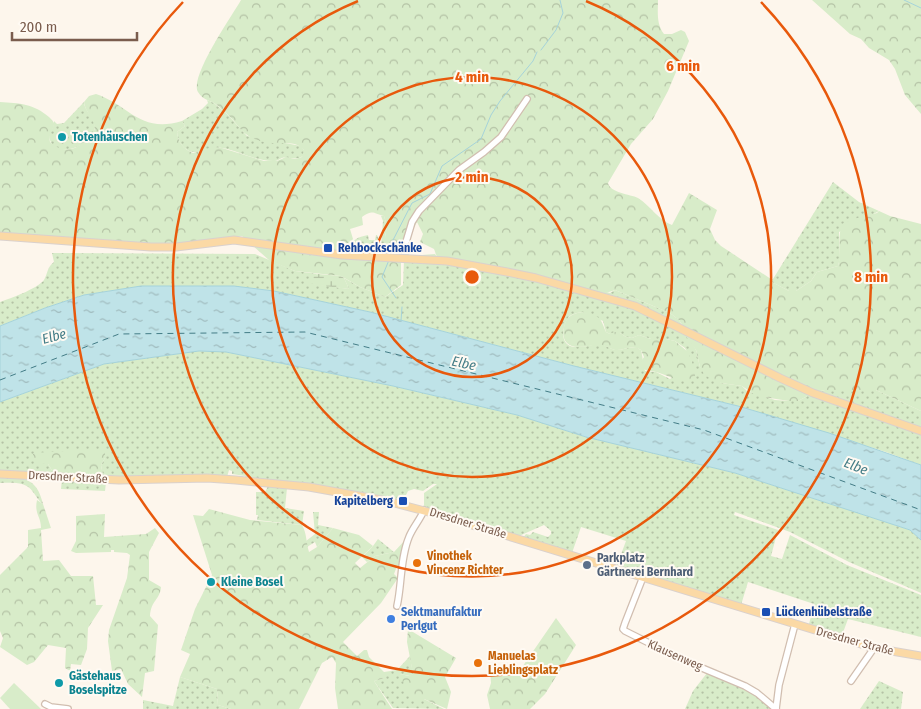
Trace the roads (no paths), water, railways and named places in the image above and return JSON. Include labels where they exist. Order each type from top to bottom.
[{"type":"main road","points":[[0,236],[151,247],[176,247],[234,240],[342,255],[441,260],[536,278],[635,306],[813,393],[921,431]]},
{"type":"main road","name":"Dresdner Straße","points":[[0,474],[118,480],[207,478],[309,487],[378,500],[424,510],[874,648],[921,656]]},
{"type":"street","points":[[406,242],[412,222],[419,211],[459,170],[498,140],[528,99]]},
{"type":"street","points":[[397,606],[401,586],[400,576],[408,538],[424,510]]},
{"type":"street","name":"Klausenweg","points":[[642,577],[623,629],[625,631],[683,660],[745,686],[757,693],[776,709]]},
{"type":"street","points":[[776,709],[779,684],[795,624]]},
{"type":"street","points":[[851,681],[874,648]]},
{"type":"street","points":[[45,704],[51,707],[68,709]]},
{"type":"water","name":"Elbe","points":[[141,286],[234,286],[274,291],[370,312],[574,366],[738,406],[829,433],[921,465],[921,540],[910,530],[735,473],[586,437],[517,415],[393,386],[226,352],[199,351],[104,364],[0,402],[0,326],[84,295]]},
{"type":"waterway","points":[[541,50],[556,30],[563,13],[560,0]]},
{"type":"waterway","points":[[904,0],[921,8]]},
{"type":"waterway","points":[[389,256],[391,244],[412,203],[430,194],[442,166],[481,139],[491,115],[500,101],[533,61],[537,52]]},
{"type":"waterway","points":[[389,260],[382,277],[396,298]]},
{"type":"waterway","points":[[401,321],[402,307]]},
{"type":"place","name":"Totenhäuschen","points":[[62,137]]},
{"type":"place","name":"Rehbockschänke","points":[[328,248]]},
{"type":"place","name":"Kapitelberg","points":[[403,501]]},
{"type":"place","name":"Vinothek Vincenz Richter","points":[[417,563]]},
{"type":"place","name":"Parkplatz Gärtnerei Bernhard","points":[[587,565]]},
{"type":"place","name":"Kleine Bosel","points":[[211,582]]},
{"type":"place","name":"Lückenhübelstraße","points":[[766,612]]},
{"type":"place","name":"Sektmanufaktur Perlgut","points":[[391,619]]},
{"type":"place","name":"Manuelas Lieblingsplatz","points":[[478,663]]},
{"type":"place","name":"Gästehaus Boselspitze","points":[[59,683]]}]
